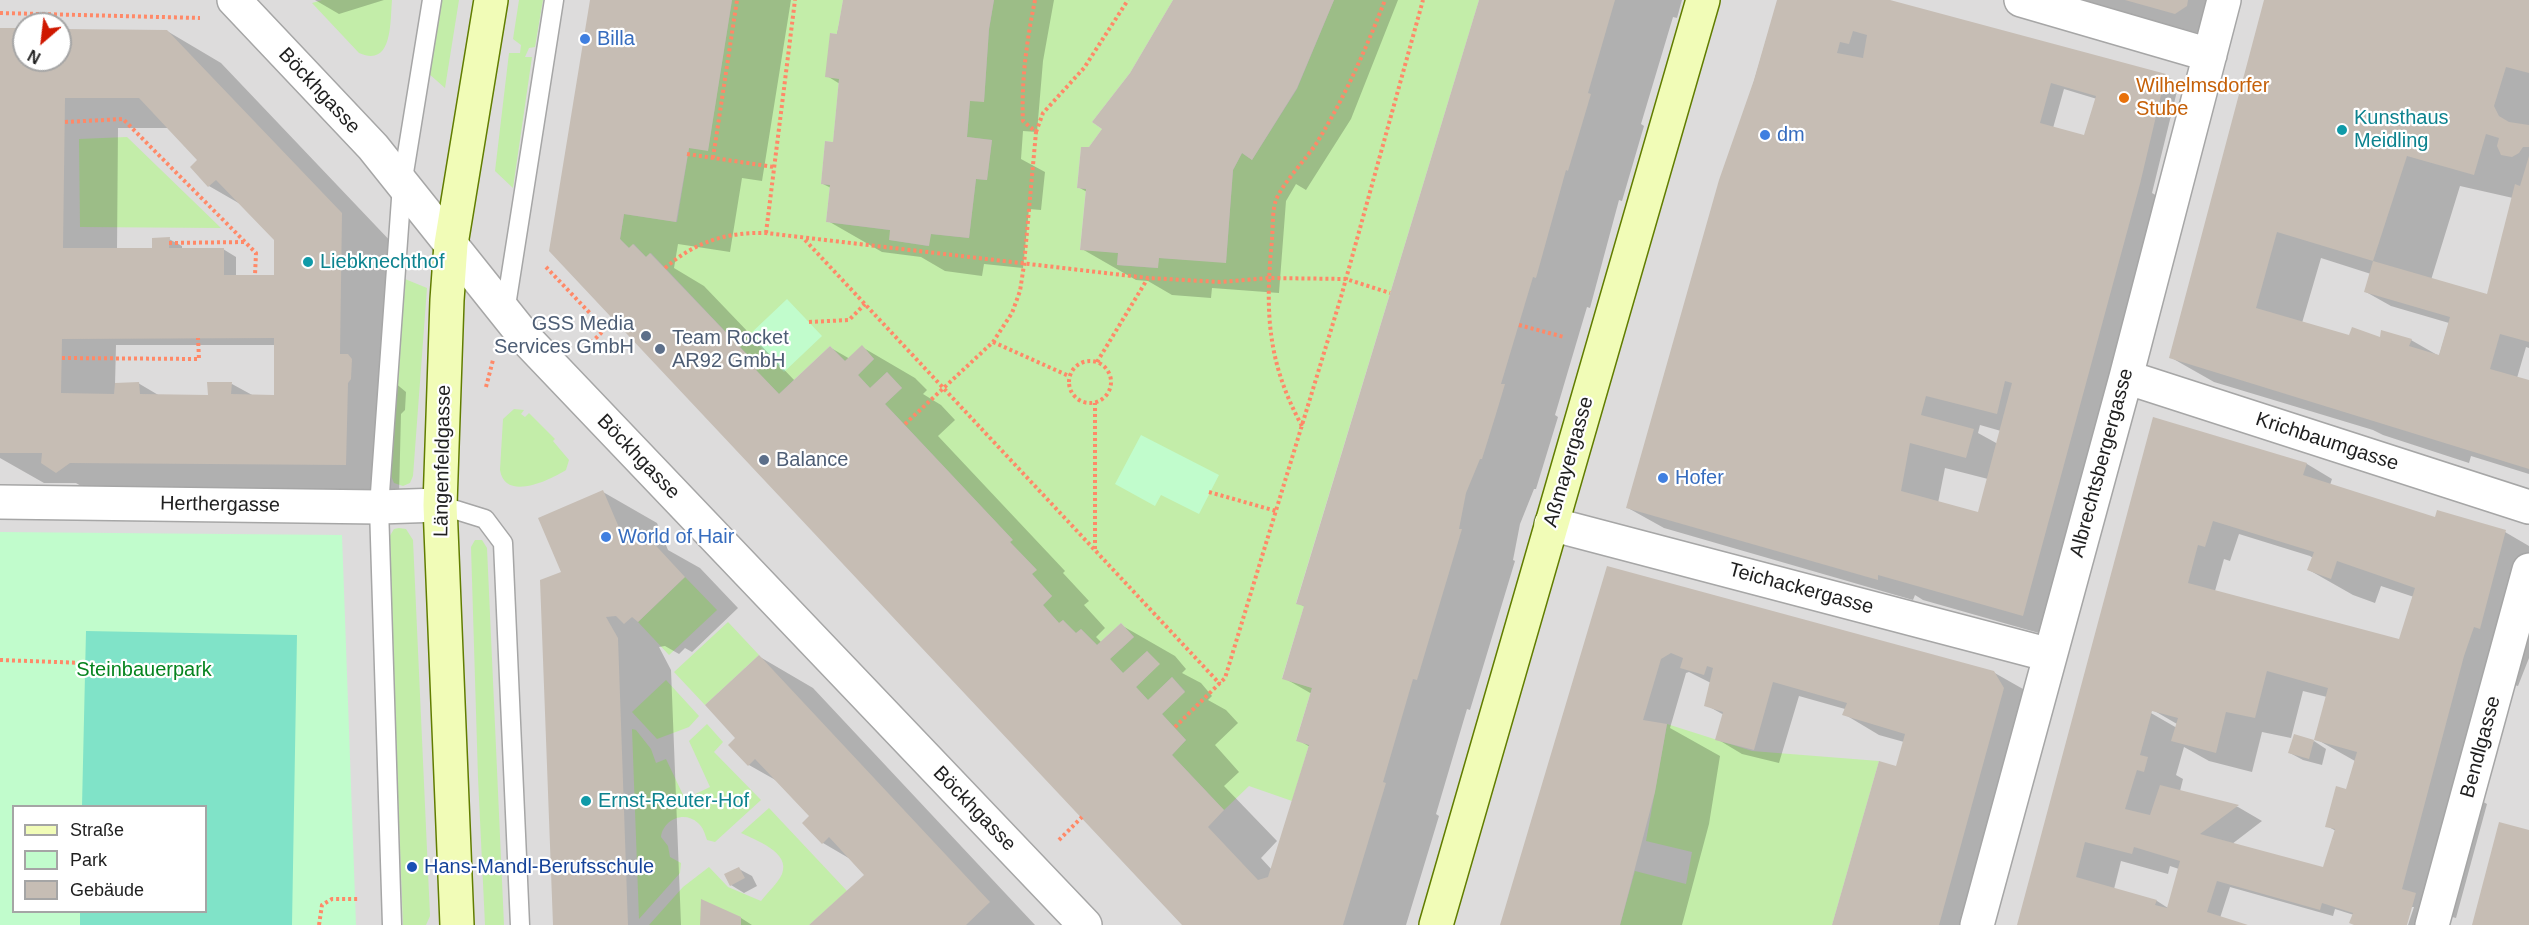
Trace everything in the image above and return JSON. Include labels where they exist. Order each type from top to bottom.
[{"type":"street","name":"Längenfeldgasse","points":[[457,925],[440,505],[447,300],[451,244],[491,0]]},
{"type":"street","name":"Aßmayergasse","points":[[1436,925],[1702,0]]},
{"type":"street","points":[[2021,0],[2210,55]]},
{"type":"street","name":"Albrechtsbergergasse","points":[[1977,925],[2126,377],[2224,0]]},
{"type":"street","name":"Böckhgasse","points":[[243,10],[372,147],[528,341],[1085,925]]},
{"type":"street","name":"Krichbaumgasse","points":[[2126,377],[2529,507]]},
{"type":"street","name":"Herthergasse","points":[[0,502],[379,507],[440,505]]},
{"type":"street","name":"Teichackergasse","points":[[1551,524],[2050,655]]},
{"type":"street","name":"Bendlgasse","points":[[2432,925],[2529,570]]},
{"type":"lane","points":[[392,925],[379,507],[402,184],[432,0]]},
{"type":"lane","points":[[505,312],[554,0]]},
{"type":"lane","points":[[440,505],[485,519],[502,543],[520,925]]},
{"type":"path","points":[[713,158],[737,0]]},
{"type":"path","points":[[766,233],[795,0]]},
{"type":"path","points":[[1035,0],[1025,63],[1022,105],[1023,121],[1036,132]]},
{"type":"path","points":[[905,424],[993,342],[1006,326],[1017,303],[1024,265],[1036,132],[1043,113],[1084,68],[1128,0]]},
{"type":"path","points":[[1302,426],[1290,405],[1276,362],[1268,318],[1268,278],[1276,200],[1316,143],[1332,115],[1356,69],[1385,0]]},
{"type":"path","points":[[1175,727],[1226,678],[1346,279],[1423,0]]},
{"type":"path","points":[[0,13],[243,10]]},
{"type":"path","points":[[65,122],[123,119],[256,253],[255,275]]},
{"type":"path","points":[[687,154],[774,167]]},
{"type":"path","points":[[665,268],[682,254],[725,235],[766,233],[1148,278],[1220,282],[1268,278],[1346,279],[1390,293]]},
{"type":"path","points":[[804,239],[1220,684]]},
{"type":"path","points":[[169,243],[245,242]]},
{"type":"path","points":[[545,260],[546,269],[605,329]]},
{"type":"path","points":[[1097,362],[1148,278]]},
{"type":"path","points":[[809,322],[849,320],[865,304]]},
{"type":"path","points":[[485,393],[505,312]]},
{"type":"path","points":[[1519,325],[1602,348]]},
{"type":"path","points":[[62,358],[199,359],[198,338]]},
{"type":"path","points":[[993,342],[1069,376]]},
{"type":"path","points":[[1083,362],[1097,362],[1108,371],[1111,385],[1105,397],[1095,403],[1086,404],[1070,391],[1069,376],[1077,365],[1083,362]]},
{"type":"path","points":[[1095,403],[1095,549]]},
{"type":"path","points":[[1209,492],[1276,511]]},
{"type":"path","points":[[0,660],[85,663]]},
{"type":"path","points":[[319,925],[322,905],[332,899],[391,899]]},
{"type":"shaded area","points":[[0,0],[2529,0],[2529,925],[0,925]]},
{"type":"green space","points":[[322,0],[392,0],[390,30],[384,49],[370,56],[359,53],[312,3]]},
{"type":"green space","points":[[440,0],[459,0],[445,88],[428,73]]},
{"type":"green space","points":[[519,0],[543,0],[535,47],[529,48],[525,57],[532,57],[513,188],[495,171],[509,53],[520,53],[521,45],[513,39]]},
{"type":"green space","points":[[732,0],[843,0],[837,34],[830,33],[839,79],[833,142],[825,141],[821,184],[830,185],[826,222],[890,230],[890,240],[928,246],[931,234],[969,238],[976,179],[987,180],[992,140],[967,137],[970,101],[984,101],[989,30],[994,0],[1173,0],[1130,73],[1092,122],[1102,129],[1089,147],[1081,147],[1077,188],[1086,189],[1080,249],[1118,253],[1117,265],[1157,268],[1159,258],[1226,262],[1233,170],[1242,153],[1252,160],[1297,89],[1334,0],[1479,0],[1296,603],[1304,606],[1282,678],[1312,688],[1296,740],[1309,745],[1292,801],[1249,786],[1224,810],[1172,755],[1186,740],[1162,714],[1185,691],[1172,677],[1148,700],[1136,687],[1159,664],[1147,651],[1123,673],[1110,659],[1134,637],[1121,623],[1097,645],[1081,629],[1076,633],[1063,620],[1059,623],[1043,605],[1052,596],[1032,574],[1036,569],[1010,542],[1012,539],[885,404],[902,388],[887,372],[870,388],[858,375],[874,359],[862,346],[845,361],[830,346],[779,394],[756,370],[758,366],[651,253],[646,257],[634,244],[629,248],[620,239],[624,214],[677,222],[689,148],[708,150]]},
{"type":"green space","points":[[127,137],[221,228],[80,227],[79,139]]},
{"type":"green space","points":[[405,279],[427,288],[413,476],[410,483],[403,486],[394,483],[391,476]]},
{"type":"green space","points":[[787,299],[822,336],[784,372],[749,335]]},
{"type":"green space","points":[[514,409],[524,410],[521,414],[525,417],[529,413],[555,439],[553,441],[569,460],[566,470],[550,479],[529,486],[510,485],[504,480],[500,470],[503,419]]},
{"type":"green space","points":[[1141,435],[1219,475],[1199,514],[1161,495],[1155,506],[1115,484]]},
{"type":"green space","points":[[394,529],[406,529],[413,540],[430,916],[426,925],[403,925],[388,539]]},
{"type":"green space","name":"Steinbauerpark","points":[[0,532],[342,535],[356,925],[0,925]]},
{"type":"green space","points":[[475,540],[482,540],[487,548],[504,925],[485,925],[471,547]]},
{"type":"green space","points":[[685,577],[717,610],[669,655],[638,622]]},
{"type":"green space","points":[[728,622],[759,655],[705,705],[674,672]]},
{"type":"green space","points":[[86,631],[297,635],[292,925],[80,925],[80,913],[207,913],[207,805],[82,805]]},
{"type":"green space","points":[[666,680],[699,716],[689,727],[657,739],[632,712]]},
{"type":"green space","points":[[707,724],[723,742],[714,752],[761,800],[715,842],[707,840],[701,826],[692,819],[681,817],[670,822],[661,837],[668,846],[670,857],[681,863],[680,873],[639,919],[632,729],[636,730],[651,749],[656,763],[666,759],[685,799],[710,787],[689,741]]},
{"type":"green space","points":[[1667,724],[1752,751],[1879,761],[1832,925],[1620,925],[1635,871],[1686,884],[1692,852],[1646,841]]},
{"type":"green space","points":[[769,808],[847,891],[809,925],[649,925],[683,887],[709,867],[728,887],[761,901],[782,874],[781,859],[770,848],[741,833]]},
{"type":"building","points":[[590,0],[732,0],[708,151],[689,148],[676,222],[624,214],[620,239],[629,248],[633,244],[646,257],[650,253],[759,367],[756,370],[779,394],[830,346],[845,361],[862,345],[874,359],[858,375],[870,388],[887,372],[902,388],[885,404],[1013,540],[1010,542],[1037,570],[1032,574],[1052,596],[1043,605],[1059,623],[1063,620],[1076,633],[1081,629],[1097,645],[1121,623],[1134,637],[1110,659],[1123,673],[1147,651],[1160,664],[1136,687],[1148,700],[1172,677],[1185,692],[1162,714],[1186,740],[1172,755],[1224,810],[1208,827],[1258,880],[1268,877],[1309,745],[1296,741],[1312,688],[1282,679],[1304,606],[1296,604],[1479,0],[1615,0],[1588,93],[1591,94],[1568,171],[1566,170],[1536,278],[1533,277],[1501,384],[1505,384],[1496,414],[1482,459],[1480,459],[1466,493],[1459,529],[1462,529],[1417,680],[1413,679],[1383,782],[1386,783],[1343,925],[1182,925],[549,251]]},
{"type":"building","points":[[843,0],[994,0],[989,29],[984,102],[970,101],[967,137],[992,140],[987,180],[976,179],[969,238],[931,234],[929,246],[889,240],[890,230],[826,222],[830,185],[821,184],[825,141],[833,142],[839,79],[825,77],[830,33],[837,34]]},
{"type":"building","points":[[1173,0],[1334,0],[1297,88],[1252,160],[1242,153],[1233,170],[1226,263],[1159,258],[1158,268],[1117,265],[1118,253],[1080,250],[1086,189],[1077,188],[1081,147],[1089,147],[1102,129],[1092,122],[1130,73]]},
{"type":"building","points":[[1777,0],[1890,0],[2166,74],[2140,184],[2023,616],[1878,575],[1878,580],[1626,508],[1719,180],[1754,80]],"holes":[[[1853,31],[1867,35],[1863,58],[1837,53],[1840,42],[1849,44]],[[2051,83],[2096,96],[2084,135],[2040,123]],[[2005,381],[2012,383],[1978,512],[1901,491],[1910,443],[1966,458],[1974,429],[1921,415],[1926,396],[1997,414]]]},
{"type":"building","points":[[2125,0],[2188,0],[2187,6],[2175,14]]},
{"type":"building","points":[[2264,0],[2529,0],[2529,73],[2506,67],[2494,106],[2499,116],[2509,122],[2529,125],[2529,147],[2523,147],[2512,157],[2501,155],[2497,146],[2499,138],[2486,134],[2474,175],[2407,156],[2373,261],[2487,294],[2515,184],[2520,186],[2529,156],[2529,342],[2500,334],[2490,369],[2529,380],[2529,469],[2169,358]],"holes":[[[2277,232],[2373,261],[2364,292],[2450,317],[2439,355],[2409,346],[2412,339],[2381,330],[2380,337],[2352,327],[2349,335],[2256,308]]]},
{"type":"building","name":"Liebknechthof","points":[[0,28],[12,28],[12,72],[72,72],[72,29],[167,30],[342,213],[340,354],[348,354],[352,359],[351,379],[348,383],[346,465],[70,463],[56,473],[41,463],[42,453],[0,453]],"holes":[[[65,98],[139,98],[197,160],[190,167],[208,187],[216,180],[274,240],[274,275],[224,275],[224,248],[169,248],[170,237],[152,238],[152,248],[63,248]],[[274,338],[274,395],[231,394],[232,382],[207,382],[208,395],[140,394],[139,382],[115,383],[114,394],[61,393],[62,339]]]},
{"type":"building","points":[[2153,417],[2307,463],[2303,475],[2435,517],[2437,510],[2506,530],[2480,629],[2474,627],[2464,656],[2402,889],[2416,893],[2407,925],[2354,925],[2349,923],[2353,913],[2322,903],[2320,910],[2217,881],[2207,912],[2248,925],[2017,925]],"holes":[[[2213,521],[2314,552],[2307,570],[2331,579],[2337,561],[2415,588],[2399,639],[2188,583],[2198,545],[2205,547]],[[2267,671],[2328,688],[2314,740],[2357,752],[2346,789],[2336,786],[2325,827],[2335,829],[2323,867],[2200,834],[2239,805],[2160,785],[2150,815],[2125,809],[2137,770],[2144,772],[2148,757],[2140,755],[2152,711],[2178,718],[2171,741],[2216,753],[2226,712],[2255,718]],[[2085,842],[2132,854],[2134,847],[2180,861],[2167,908],[2155,905],[2157,900],[2076,877]]]},
{"type":"building","name":"Ernst-Reuter-Hof","points":[[603,490],[626,544],[646,535],[685,577],[638,622],[632,617],[624,624],[616,616],[606,617],[618,638],[628,925],[553,925],[540,580],[561,572],[538,518]]},
{"type":"building","points":[[1607,566],[1994,671],[2004,688],[1939,925],[1832,925],[1879,761],[1896,766],[1905,734],[1842,715],[1847,703],[1773,682],[1754,750],[1715,740],[1723,712],[1704,706],[1713,668],[1707,666],[1704,675],[1680,668],[1683,658],[1671,653],[1661,659],[1643,720],[1667,724],[1655,792],[1620,925],[1500,925]]},
{"type":"building","name":"Ernst-Reuter-Hof","points":[[759,655],[990,902],[966,925],[809,925],[864,875],[829,837],[822,844],[802,823],[809,816],[755,759],[748,766],[728,745],[735,738],[705,705]]},
{"type":"building","points":[[2294,734],[2314,740],[2309,759],[2288,753]]},
{"type":"building","points":[[2499,822],[2529,830],[2529,925],[2472,925]]},
{"type":"building","points":[[739,867],[745,878],[730,886],[724,874]]},
{"type":"building","points":[[701,899],[741,917],[741,925],[700,925]]},
{"type":"place","name":"Billa","points":[[585,39]]},
{"type":"place","name":"Wilhelmsdorfer Stube","points":[[2124,98]]},
{"type":"place","name":"Kunsthaus Meidling","points":[[2342,130]]},
{"type":"place","name":"dm","points":[[1765,135]]},
{"type":"place","name":"Liebknechthof","points":[[308,262]]},
{"type":"place","name":"GSS Media Services GmbH","points":[[646,336]]},
{"type":"place","name":"Team Rocket AR92 GmbH","points":[[660,349]]},
{"type":"place","name":"Balance","points":[[764,460]]},
{"type":"place","name":"Hofer","points":[[1663,478]]},
{"type":"place","name":"World of Hair","points":[[606,537]]},
{"type":"place","name":"Ernst-Reuter-Hof","points":[[586,801]]},
{"type":"place","name":"Hans-Mandl-Berufsschule","points":[[412,867]]}]
